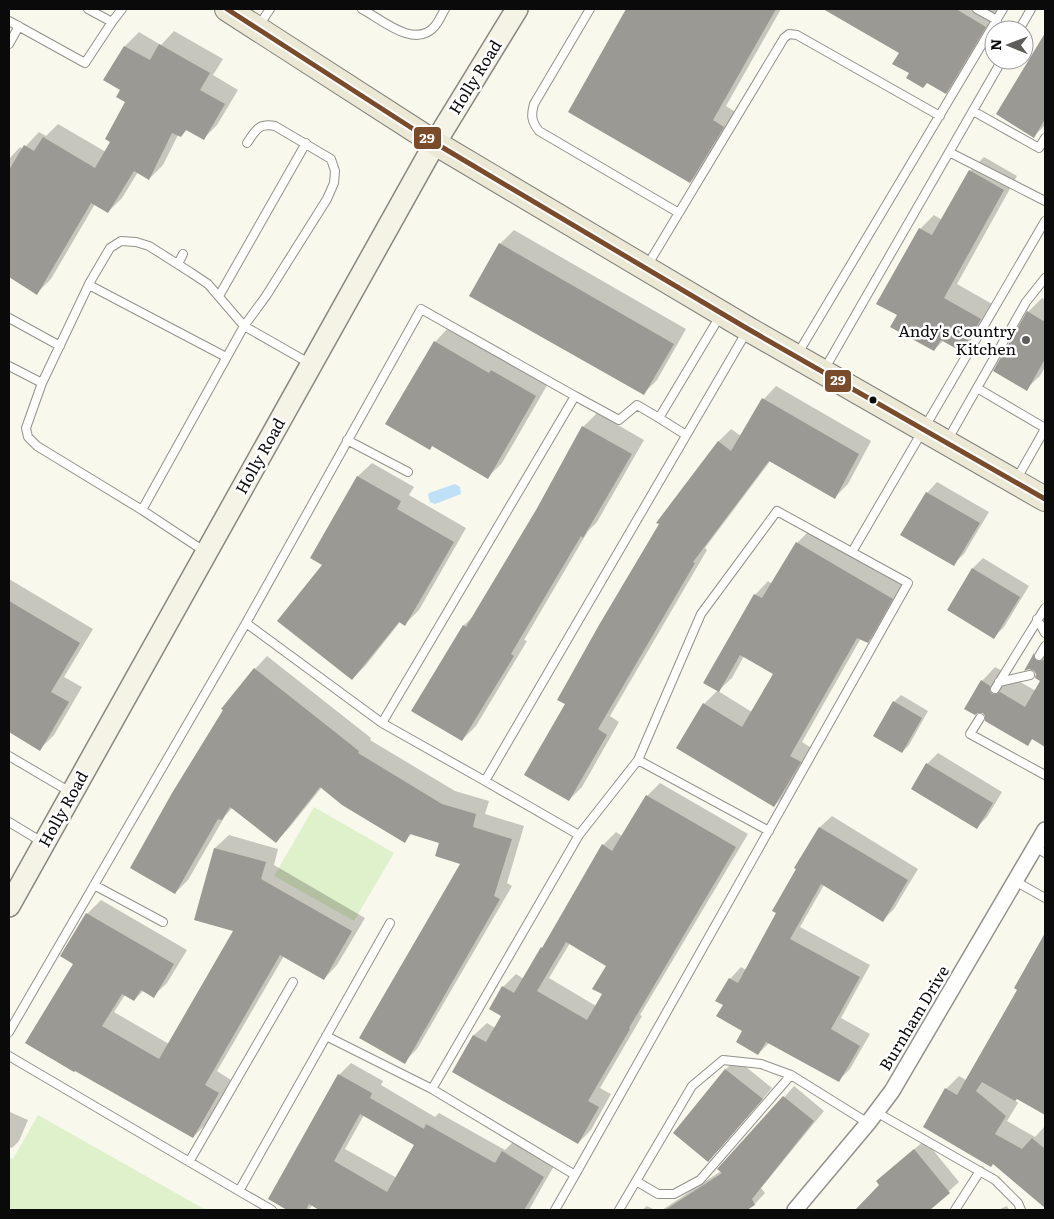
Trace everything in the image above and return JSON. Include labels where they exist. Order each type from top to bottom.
[{"type":"main road","points":[[228,9],[435,143],[748,329],[1045,499]]},
{"type":"main road","name":"Holly Road","points":[[9,906],[435,143],[517,9]]},
{"type":"street","name":"Burnham Drive","points":[[794,1210],[872,1118],[892,1091],[1015,881],[1040,850],[1045,830]]},
{"type":"lane","points":[[88,9],[112,22]]},
{"type":"lane","points":[[9,20],[85,63],[122,9]]},
{"type":"lane","points":[[257,29],[270,9]]},
{"type":"lane","points":[[362,9],[402,33],[419,35],[434,27],[445,9]]},
{"type":"lane","points":[[590,9],[534,104],[531,115],[533,124],[539,131],[679,213]]},
{"type":"lane","points":[[977,9],[997,20],[1003,9]]},
{"type":"lane","points":[[1025,20],[1031,9]]},
{"type":"lane","points":[[9,44],[19,26]]},
{"type":"lane","points":[[646,268],[784,38],[789,34],[797,35],[940,116]]},
{"type":"lane","points":[[796,356],[984,42]]},
{"type":"lane","points":[[823,371],[996,70]]},
{"type":"lane","points":[[972,111],[1039,148],[1045,138]]},
{"type":"lane","points":[[142,510],[244,326],[266,296],[327,199],[334,182],[335,171],[330,159],[276,126],[266,124],[258,128],[247,143]]},
{"type":"lane","points":[[219,296],[306,143]]},
{"type":"lane","points":[[949,152],[1045,201]]},
{"type":"lane","points":[[852,552],[1045,221]]},
{"type":"lane","points":[[206,552],[142,510],[37,446],[28,437],[26,428],[42,383],[89,285],[110,248],[121,241],[136,242],[150,246],[208,284],[244,326],[311,364]]},
{"type":"lane","points":[[178,264],[183,254]]},
{"type":"lane","points":[[946,442],[1026,302],[1042,290],[1045,278]]},
{"type":"lane","points":[[89,285],[226,357]]},
{"type":"lane","points":[[9,1032],[246,623],[420,309],[619,420],[637,405],[686,435]]},
{"type":"lane","points":[[659,418],[722,313]]},
{"type":"lane","points":[[9,318],[60,346]]},
{"type":"lane","points":[[485,781],[748,329]]},
{"type":"lane","points":[[9,366],[42,383]]},
{"type":"lane","points":[[977,388],[1045,429],[1015,482]]},
{"type":"lane","points":[[382,723],[575,396]]},
{"type":"lane","points":[[348,440],[408,472]]},
{"type":"lane","points":[[432,1089],[579,835],[638,760],[701,614],[777,511],[908,583],[555,1210]]},
{"type":"lane","points":[[1030,675],[997,686],[1045,608]]},
{"type":"lane","points":[[1037,619],[1045,633]]},
{"type":"lane","points":[[246,623],[382,723],[579,835]]},
{"type":"lane","points":[[1039,656],[1045,646]]},
{"type":"lane","points":[[980,718],[970,734],[1045,775]]},
{"type":"lane","points":[[9,756],[72,793]]},
{"type":"lane","points":[[638,760],[769,831]]},
{"type":"lane","points":[[9,822],[44,843]]},
{"type":"lane","points":[[1015,881],[1045,898]]},
{"type":"lane","points":[[94,885],[163,922]]},
{"type":"lane","points":[[239,1191],[390,923]]},
{"type":"lane","points":[[189,1162],[293,982]]},
{"type":"lane","points":[[326,1036],[432,1089],[575,1175]]},
{"type":"lane","points":[[9,1056],[272,1210]]},
{"type":"lane","points":[[619,1210],[692,1086],[723,1060],[761,1064],[791,1075],[872,1118],[980,1171],[995,1180],[1018,1203],[1022,1210]]},
{"type":"lane","points":[[636,1181],[658,1194],[674,1194],[700,1180],[791,1075]]},
{"type":"lane","points":[[955,1210],[980,1171]]},
{"type":"green space","points":[[314,807],[394,853],[354,921],[274,876]]},
{"type":"green space","points":[[38,1115],[206,1210],[9,1210],[9,1157],[13,1159]]},
{"type":"water","points":[[455,484],[460,487],[461,494],[435,504],[430,502],[429,493]]},
{"type":"building","points":[[626,9],[776,9],[713,120],[724,127],[690,183],[568,112]]},
{"type":"building","points":[[823,9],[956,9],[984,26],[984,30],[946,94],[927,83],[923,88],[906,78],[909,73],[892,64],[899,53]]},
{"type":"building","points":[[1045,33],[1045,119],[1034,138],[996,114],[1023,70],[1034,70],[1034,51]]},
{"type":"building","points":[[159,44],[210,73],[200,90],[225,104],[204,140],[186,130],[181,137],[172,133],[149,180],[134,171],[108,213],[91,203],[37,295],[9,277],[9,170],[24,145],[34,151],[43,137],[95,168],[110,142],[105,139],[125,102],[116,97],[120,90],[103,80],[124,46],[150,60]]},
{"type":"building","points":[[969,170],[1004,190],[944,298],[981,319],[962,352],[941,340],[934,351],[890,327],[897,315],[876,304],[919,228],[932,235]]},
{"type":"building","points":[[499,243],[674,344],[644,395],[469,296]]},
{"type":"building","name":"Andy's Country Kitchen","points":[[1027,311],[1045,322],[1045,359],[1027,391],[993,371]]},
{"type":"building","points":[[434,341],[489,373],[491,370],[536,396],[488,479],[432,446],[430,450],[385,424]]},
{"type":"building","points":[[762,398],[859,454],[835,499],[769,461],[693,562],[695,563],[598,729],[607,735],[569,801],[524,775],[565,704],[557,700],[659,524],[656,523],[718,441],[731,451]]},
{"type":"building","points":[[582,426],[632,454],[583,538],[581,536],[511,654],[514,656],[462,741],[411,711],[463,625],[466,627],[536,510]]},
{"type":"building","points":[[357,476],[401,501],[397,509],[454,542],[405,626],[399,622],[352,680],[277,621],[322,565],[310,558]]},
{"type":"building","points":[[926,492],[980,523],[954,566],[900,535]]},
{"type":"building","points":[[796,542],[893,599],[868,643],[857,638],[790,756],[801,762],[774,807],[676,748],[703,703],[742,727],[773,674],[740,655],[719,692],[703,683],[754,594],[762,598]]},
{"type":"building","points":[[972,568],[1020,597],[994,639],[947,610]]},
{"type":"building","points":[[9,601],[80,643],[51,692],[69,702],[40,751],[9,732]]},
{"type":"building","points":[[1034,653],[1034,658],[1037,661],[1045,660],[1045,747],[1032,739],[1028,746],[985,721],[983,713],[975,715],[964,709],[981,680],[990,686],[992,694],[1000,692],[1025,707],[1040,681],[1035,678],[1036,674],[1034,671],[1029,669],[1024,671]]},
{"type":"building","points":[[254,668],[359,751],[358,753],[442,804],[476,814],[473,827],[512,839],[494,896],[500,899],[405,1064],[359,1038],[460,864],[435,856],[439,843],[410,834],[405,843],[342,805],[320,787],[276,843],[230,807],[222,820],[218,819],[175,894],[130,868],[172,793],[223,710],[221,709]]},
{"type":"building","points":[[893,701],[922,718],[902,753],[873,736]]},
{"type":"building","points":[[926,763],[993,803],[977,829],[911,789]]},
{"type":"building","points":[[646,795],[736,847],[588,1101],[599,1107],[578,1144],[452,1072],[473,1035],[486,1042],[501,1016],[489,1009],[502,986],[514,993],[602,844],[612,851]],"holes":[[[566,942],[606,966],[592,989],[602,994],[587,1020],[537,991]]]},
{"type":"building","points":[[819,827],[908,880],[883,922],[821,884],[790,939],[860,977],[831,1029],[860,1046],[839,1082],[766,1042],[758,1055],[736,1042],[742,1031],[716,1016],[723,1005],[715,1001],[729,978],[738,983],[776,913],[772,911],[796,869],[794,868]]},
{"type":"building","points":[[214,848],[266,862],[261,879],[352,931],[324,980],[280,955],[205,1085],[219,1093],[193,1138],[25,1043],[73,964],[60,956],[86,913],[174,964],[154,998],[141,990],[134,1001],[122,994],[102,1026],[159,1059],[233,931],[194,920]]},
{"type":"building","points":[[1045,933],[1045,1115],[1017,1099],[1015,1101],[982,1082],[976,1091],[1006,1116],[995,1134],[1022,1149],[1032,1138],[1045,1149],[1045,1208],[993,1164],[991,1167],[923,1127],[945,1088],[957,1095],[1017,990],[1014,988]]},
{"type":"building","points":[[725,1069],[763,1099],[708,1162],[673,1133]]},
{"type":"building","points":[[338,1074],[372,1093],[370,1098],[424,1129],[426,1124],[495,1163],[502,1151],[544,1177],[524,1210],[319,1210],[309,1204],[306,1210],[287,1210],[268,1199]],"holes":[[[360,1114],[414,1145],[387,1192],[334,1161]]]},
{"type":"building","points":[[783,1096],[814,1121],[752,1199],[755,1205],[747,1210],[665,1210],[722,1173],[717,1169]]},
{"type":"building","points":[[914,1149],[950,1193],[930,1210],[855,1210],[879,1185],[876,1181]]},
{"type":"transit line","name":"29","points":[[227,9],[435,143],[748,329],[1045,499]]},
{"type":"place","name":"Andy's Country Kitchen","points":[[1026,340]]}]
